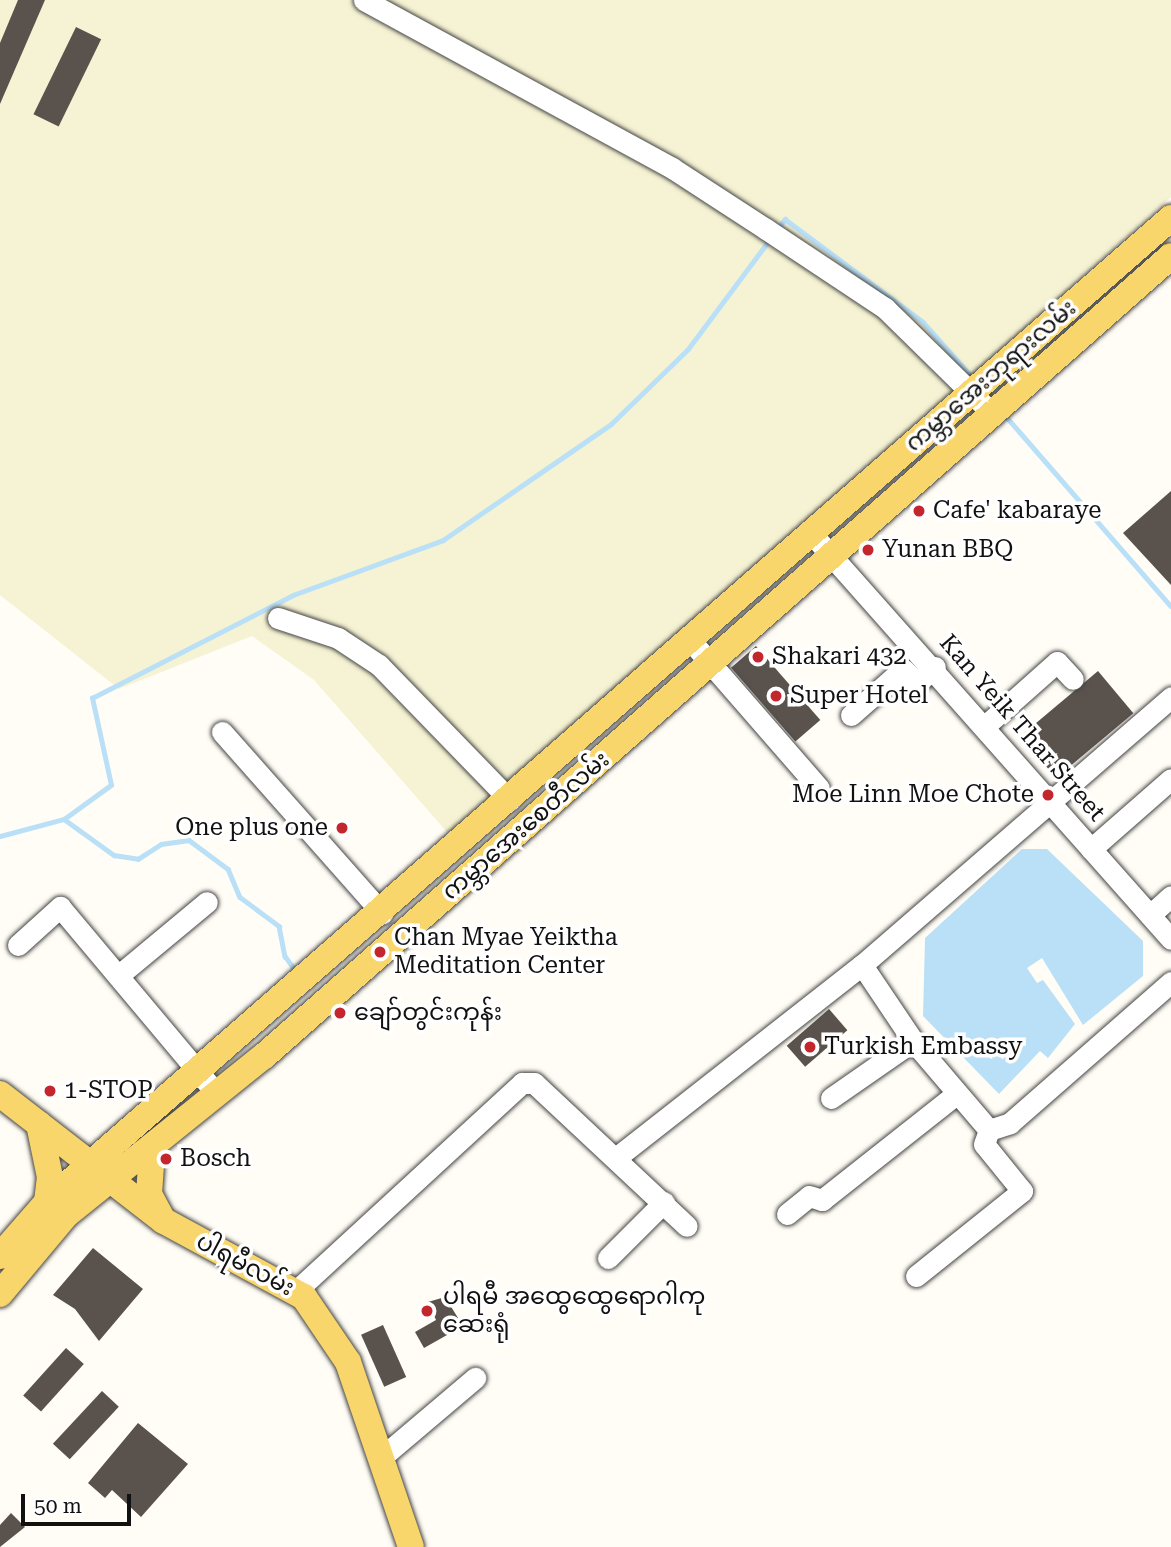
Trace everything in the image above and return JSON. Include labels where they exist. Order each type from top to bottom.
[{"type":"main road","name":"ကမ္ဘာအေးဘုရားလမ်း","points":[[135,1126],[382,913],[1171,218]]},
{"type":"main road","name":"ကမ္ဘာအေးဘုရားလမ်း","points":[[833,553],[1171,257]]},
{"type":"main road","points":[[1030,341],[1050,363]]},
{"type":"main road","name":"ကမ္ဘာအေးစေတီလမ်း","points":[[152,1151],[264,1056],[833,553]]},
{"type":"main road","points":[[244,1032],[264,1056]]},
{"type":"main road","name":"ပါရမီလမ်း","points":[[0,1094],[164,1222],[297,1290],[348,1363],[383,1456],[411,1547]]},
{"type":"main road","points":[[39,1124],[97,1143],[135,1126]]},
{"type":"main road","points":[[39,1124],[56,1208]]},
{"type":"main road","points":[[0,1294],[56,1208],[89,1165],[135,1126]]},
{"type":"main road","points":[[0,1256],[56,1208],[112,1182],[152,1151]]},
{"type":"main road","points":[[152,1151],[149,1194],[164,1222]]},
{"type":"main road","points":[[56,1208],[112,1204],[164,1222]]},
{"type":"street","points":[[364,0],[672,168],[885,308],[972,391],[997,409]]},
{"type":"street","name":"Kan Yeik Thar Street","points":[[812,534],[833,553],[936,667],[1171,939]]},
{"type":"street","points":[[278,618],[338,638],[379,665],[510,800]]},
{"type":"street","points":[[691,641],[819,788]]},
{"type":"street","points":[[986,725],[1057,662],[1073,679]]},
{"type":"street","points":[[851,715],[903,669],[917,683],[936,667]]},
{"type":"street","points":[[617,1157],[862,965],[1055,803],[1171,697]]},
{"type":"street","points":[[222,732],[382,913]]},
{"type":"street","points":[[1091,849],[1171,779]]},
{"type":"street","points":[[1150,915],[1171,896]]},
{"type":"street","points":[[120,975],[207,902]]},
{"type":"street","points":[[18,946],[60,906],[217,1094]]},
{"type":"street","points":[[862,965],[912,1041],[955,1095],[989,1130]]},
{"type":"street","points":[[989,1130],[1010,1123],[1171,982]]},
{"type":"street","points":[[831,1098],[912,1041]]},
{"type":"street","points":[[297,1290],[522,1083],[534,1083],[617,1157],[687,1226]]},
{"type":"street","points":[[787,1214],[810,1196],[822,1200],[955,1095]]},
{"type":"street","points":[[916,1276],[1022,1191],[984,1144],[989,1130]]},
{"type":"street","points":[[608,1258],[664,1202]]},
{"type":"street","points":[[383,1456],[475,1378]]},
{"type":"shaded area","points":[[0,0],[1171,0],[1171,197],[454,840],[314,680],[252,636],[119,689],[0,595]]},
{"type":"water","points":[[1022,849],[1047,849],[1143,941],[1143,976],[1083,1025],[1042,958],[1027,968],[1037,983],[1043,980],[1075,1024],[1048,1058],[1040,1051],[999,1094],[923,1016],[925,938]]},
{"type":"building","points":[[18,0],[45,0],[0,104],[0,43]]},
{"type":"building","points":[[76,27],[101,39],[59,126],[33,114]]},
{"type":"building","points":[[1171,491],[1171,585],[1123,533]]},
{"type":"building","name":"Super Hotel","points":[[756,646],[820,720],[795,742],[731,668]]},
{"type":"building","points":[[1098,671],[1133,713],[1056,778],[1021,736]]},
{"type":"building","points":[[829,1009],[847,1030],[805,1067],[787,1046]]},
{"type":"building","points":[[93,1248],[143,1289],[99,1341],[75,1309],[53,1295]]},
{"type":"building","points":[[445,1297],[463,1326],[424,1348],[415,1332],[436,1320],[428,1302]]},
{"type":"building","points":[[383,1325],[406,1377],[384,1387],[361,1335]]},
{"type":"building","points":[[66,1348],[84,1364],[41,1412],[23,1396]]},
{"type":"building","points":[[102,1391],[119,1407],[70,1459],[53,1444]]},
{"type":"building","points":[[138,1423],[188,1464],[141,1517],[112,1490],[105,1498],[88,1483]]},
{"type":"building","points":[[11,1513],[25,1527],[0,1547],[0,1525]]},
{"type":"waterway","points":[[777,229],[785,219],[923,322],[973,378]]},
{"type":"waterway","points":[[64,819],[111,785],[92,698],[293,595],[443,540],[611,424],[688,349],[770,239]]},
{"type":"waterway","points":[[1004,414],[1171,606]]},
{"type":"waterway","points":[[0,836],[64,819],[114,855],[138,859],[161,844],[189,840],[228,869],[240,897],[279,926],[285,956],[296,971]]},
{"type":"place","name":"Cafe' kabaraye","points":[[919,511]]},
{"type":"place","name":"Yunan BBQ","points":[[868,550]]},
{"type":"place","name":"Shakari 432","points":[[758,657]]},
{"type":"place","name":"Super Hotel","points":[[776,696]]},
{"type":"place","name":"Moe Linn Moe Chote","points":[[1048,795]]},
{"type":"place","name":"One plus one","points":[[342,828]]},
{"type":"place","name":"Chan Myae Yeiktha Meditation Center","points":[[380,952]]},
{"type":"place","name":"ချော်တွင်းကုန်း","points":[[340,1013]]},
{"type":"place","name":"Turkish Embassy","points":[[810,1047]]},
{"type":"place","name":"1-STOP","points":[[50,1091]]},
{"type":"place","name":"Bosch","points":[[166,1159]]},
{"type":"place","name":"ပါရမီ အထွေထွေရောဂါကု ဆေးရုံ","points":[[427,1311]]}]
